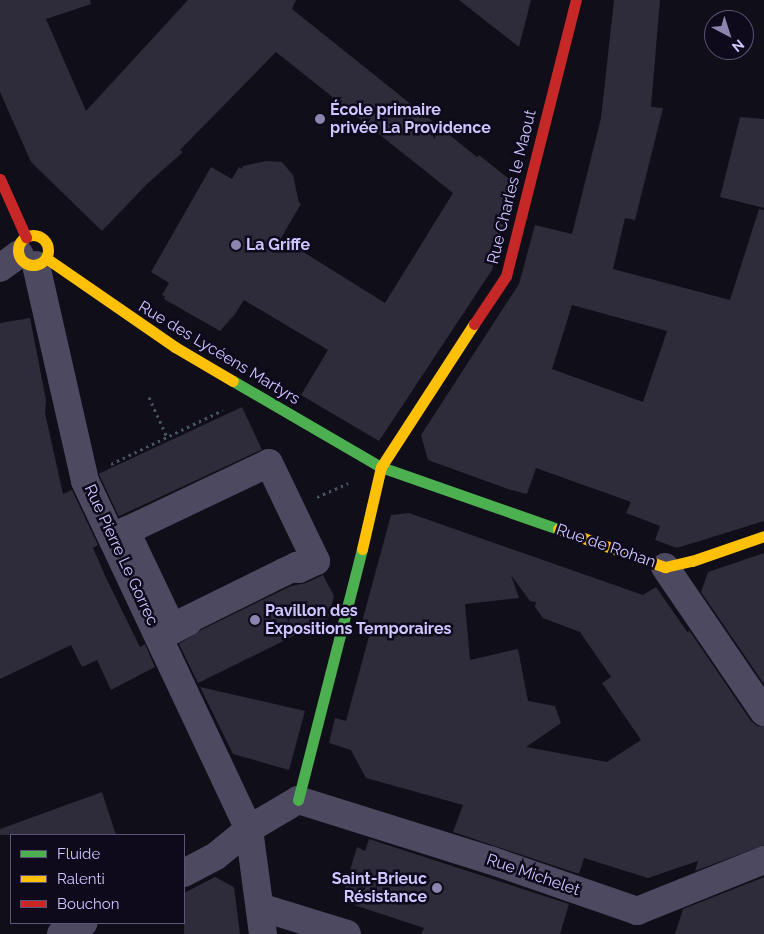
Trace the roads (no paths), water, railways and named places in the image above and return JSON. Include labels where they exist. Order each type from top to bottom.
[{"type":"street","name":"Rue Charles le Maout","points":[[381,467],[506,276],[576,0]]},
{"type":"street","points":[[0,179],[25,256]]},
{"type":"street","name":"Rue des Lycéens Martyrs","points":[[25,256],[65,269],[131,318],[175,347],[381,467]]},
{"type":"street","name":"Rue Pierre Le Gorrec","points":[[25,256],[85,481],[249,829],[263,934]]},
{"type":"street","points":[[269,463],[292,510],[316,561],[299,569],[297,566],[290,569],[187,620],[188,622],[173,630],[126,532],[269,463]]},
{"type":"street","name":"Rue de Rohan","points":[[381,467],[665,567],[764,712]]},
{"type":"street","points":[[185,872],[216,856],[249,829],[298,800],[373,507],[381,467]]},
{"type":"street","points":[[665,567],[692,561],[764,536]]},
{"type":"street","name":"Rue Michelet","points":[[298,800],[490,860],[633,922],[764,860]]},
{"type":"street","points":[[260,906],[347,934]]},
{"type":"street","points":[[61,934],[82,924]]},
{"type":"place","name":"École primaire privée La Providence","points":[[320,119]]},
{"type":"place","name":"La Griffe","points":[[236,245]]},
{"type":"place","name":"Pavillon des Expositions Temporaires","points":[[255,620]]},
{"type":"place","name":"Saint-Brieuc Résistance","points":[[437,888]]}]
